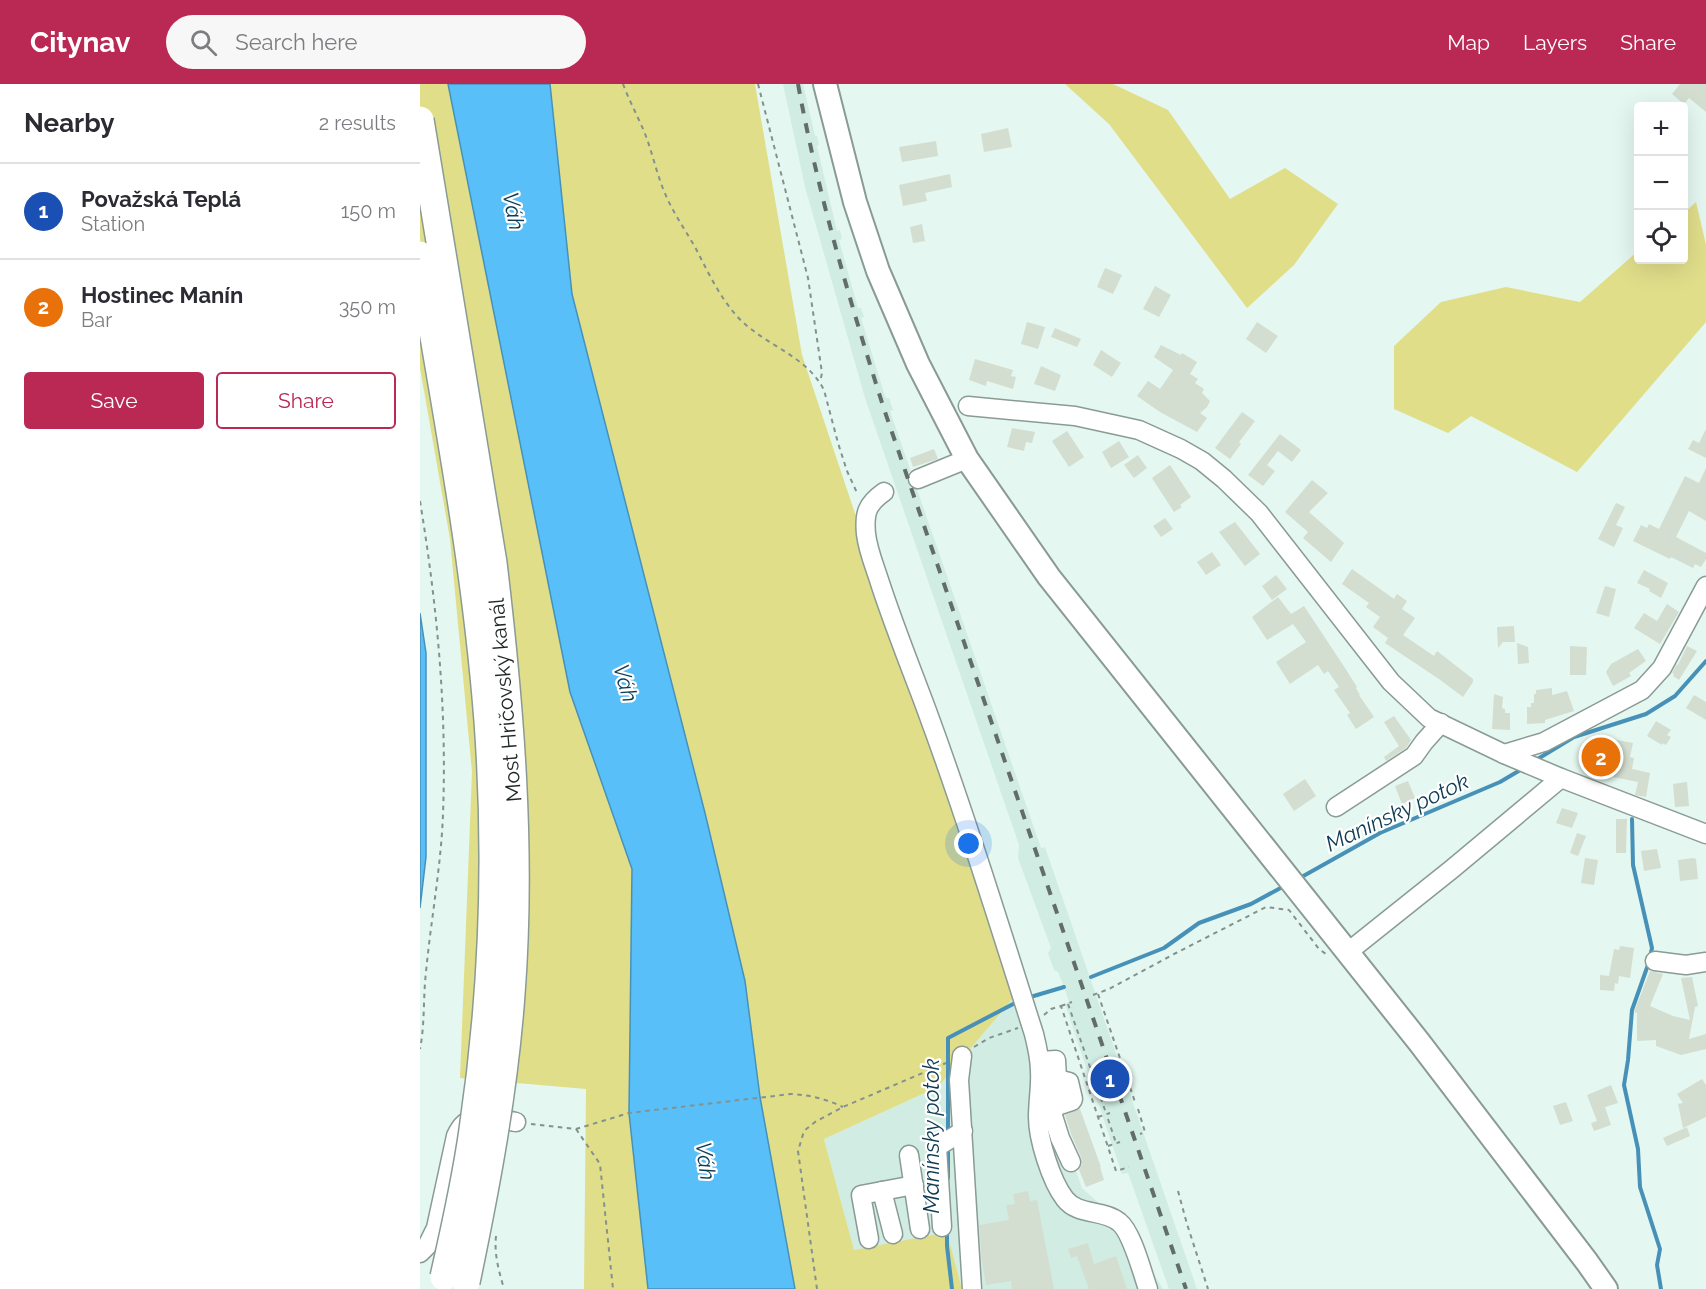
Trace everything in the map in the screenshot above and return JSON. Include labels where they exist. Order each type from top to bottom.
[{"type":"highway","name":"Most Hričovský kanál","points":[[420,120],[493,563],[502,634],[514,808],[515,909],[511,994],[495,1133],[455,1280],[461,1204],[473,1130],[488,992],[493,909],[492,806],[488,722],[471,564],[420,255]]},
{"type":"main road","points":[[825,84],[855,202],[878,271],[918,364],[967,459],[1049,578],[1419,1042],[1606,1289]]},
{"type":"street","points":[[968,406],[1075,416],[1115,424],[1162,439],[1202,461],[1259,513],[1391,682],[1430,718],[1504,754],[1561,778],[1706,834]]},
{"type":"street","points":[[918,479],[967,459]]},
{"type":"street","points":[[884,492],[870,505],[866,513],[866,534],[869,547],[891,617],[952,784],[1029,1018],[1040,1061],[1039,1131],[1049,1166],[1060,1191],[1075,1208],[1114,1219],[1125,1228],[1148,1289]]},
{"type":"street","points":[[1504,754],[1544,742],[1641,690],[1662,668],[1706,586]]},
{"type":"street","points":[[1336,807],[1414,756],[1441,723]]},
{"type":"street","points":[[1348,952],[1561,778]]},
{"type":"street","points":[[1655,961],[1686,965],[1706,962]]},
{"type":"street","points":[[962,1056],[959,1080],[972,1289]]},
{"type":"street","points":[[1040,1061],[1056,1060],[1055,1123],[1071,1162]]},
{"type":"street","points":[[420,1253],[427,1246],[436,1228],[456,1136],[461,1125],[470,1119],[483,1117],[516,1122]]},
{"type":"street","points":[[920,1229],[914,1185],[905,1157],[937,1147],[963,1131]]},
{"type":"street","points":[[937,1147],[942,1227]]},
{"type":"street","points":[[869,1239],[861,1196],[914,1185]]},
{"type":"street","points":[[882,1191],[893,1234]]},
{"type":"path","points":[[623,84],[647,140],[664,191],[679,223],[725,302],[751,329],[810,370],[820,382],[847,471],[866,513]]},
{"type":"path","points":[[758,84],[808,279],[822,373],[820,382]]},
{"type":"path","points":[[420,501],[434,601],[443,700],[443,813],[420,1049]]},
{"type":"path","points":[[1093,995],[1266,907],[1289,910],[1319,949]]},
{"type":"path","points":[[1098,994],[1135,1102]]},
{"type":"path","points":[[1061,1006],[1072,1002]]},
{"type":"path","points":[[1068,1004],[1106,1113]]},
{"type":"path","points":[[817,1289],[798,1151],[804,1131],[815,1122],[843,1107],[962,1056],[989,1038],[1029,1018]]},
{"type":"path","points":[[516,1122],[576,1129],[629,1113],[791,1094],[829,1100],[843,1107]]},
{"type":"path","points":[[1138,1109],[1145,1132],[1140,1134]]},
{"type":"path","points":[[1098,1117],[1110,1113]]},
{"type":"path","points":[[1108,1119],[1118,1143],[1108,1146]]},
{"type":"path","points":[[576,1129],[600,1164],[613,1289]]},
{"type":"path","points":[[1178,1191],[1208,1289]]},
{"type":"path","points":[[497,1230],[495,1252],[504,1289]]},
{"type":"shaded area","points":[[420,84],[448,84],[570,692],[632,869],[629,1113],[648,1289],[584,1289],[586,1089],[460,1078],[472,772],[450,539],[420,368]]},
{"type":"shaded area","points":[[550,84],[755,84],[802,355],[1016,995],[938,1087],[824,1139],[854,1250],[947,1232],[962,1289],[795,1289],[760,1097],[745,981],[705,813],[572,293]]},
{"type":"shaded area","points":[[783,84],[803,84],[815,136],[817,136],[819,145],[817,146],[837,231],[840,230],[842,239],[839,240],[858,308],[861,308],[864,317],[861,318],[884,393],[886,398],[889,398],[893,410],[890,411],[1041,848],[1045,847],[1197,1289],[1169,1289],[1128,1173],[1122,1174],[1065,1004],[1069,1002],[1058,972],[1054,970],[1048,953],[1051,948],[1018,858],[1019,845],[865,398],[805,187]]},
{"type":"shaded area","points":[[1065,84],[1113,84],[1168,110],[1230,199],[1285,168],[1338,204],[1294,265],[1247,308],[1109,124]]},
{"type":"shaded area","points":[[1696,202],[1706,245],[1706,322],[1577,472],[1471,416],[1448,433],[1394,409],[1394,346],[1441,302],[1506,287],[1580,302],[1634,255],[1634,264],[1688,264],[1688,209]]},
{"type":"shaded area","points":[[1016,995],[1082,1188],[1128,1229],[1163,1289],[962,1289],[947,1232],[854,1251],[824,1139],[938,1087]]},
{"type":"water","name":"Váh","points":[[448,84],[550,84],[572,294],[705,813],[745,981],[760,1097],[795,1289],[648,1289],[629,1113],[632,869],[570,692]]},
{"type":"water","points":[[420,613],[426,653],[426,857],[420,908]]},
{"type":"building","points":[[1680,84],[1706,84],[1706,112],[1689,98],[1686,102],[1682,102],[1672,94]]},
{"type":"building","points":[[1008,128],[1012,147],[984,152],[981,134]]},
{"type":"building","points":[[936,141],[938,156],[902,162],[899,147]]},
{"type":"building","points":[[950,174],[952,187],[925,193],[927,201],[903,206],[899,185]]},
{"type":"building","points":[[922,224],[925,241],[913,243],[910,227]]},
{"type":"building","points":[[1105,268],[1122,275],[1113,294],[1097,287]]},
{"type":"building","points":[[1155,286],[1171,295],[1159,317],[1143,309]]},
{"type":"building","points":[[1027,322],[1045,327],[1038,349],[1021,344]]},
{"type":"building","points":[[1257,322],[1278,336],[1266,353],[1246,339]]},
{"type":"building","points":[[1055,328],[1081,339],[1077,347],[1051,337]]},
{"type":"building","points":[[1161,345],[1197,362],[1190,374],[1198,379],[1195,383],[1204,389],[1202,393],[1210,401],[1200,413],[1207,418],[1197,432],[1160,412],[1137,396],[1148,381],[1160,389],[1173,370],[1154,357]]},
{"type":"building","points":[[1101,350],[1121,363],[1112,377],[1093,365]]},
{"type":"building","points":[[975,359],[1013,370],[1011,376],[1016,377],[1013,389],[987,381],[986,386],[969,380]]},
{"type":"building","points":[[1041,366],[1061,375],[1055,391],[1034,384]]},
{"type":"building","points":[[1242,412],[1255,421],[1239,442],[1241,444],[1230,459],[1215,448]]},
{"type":"building","points":[[1012,428],[1035,432],[1032,443],[1026,442],[1024,451],[1007,447]]},
{"type":"building","points":[[1706,429],[1706,458],[1688,449],[1693,440],[1699,443]]},
{"type":"building","points":[[1067,431],[1084,457],[1069,467],[1052,441]]},
{"type":"building","points":[[1280,434],[1301,450],[1292,462],[1278,451],[1267,465],[1275,471],[1263,486],[1248,475]]},
{"type":"building","points":[[1119,441],[1129,457],[1111,468],[1102,452]]},
{"type":"building","points":[[934,449],[938,459],[913,467],[910,458]]},
{"type":"building","points":[[1138,455],[1147,468],[1134,478],[1124,465]]},
{"type":"building","points":[[1170,465],[1191,497],[1174,512],[1152,478]]},
{"type":"building","points":[[1706,468],[1706,521],[1689,511],[1676,537],[1706,553],[1706,559],[1701,567],[1695,564],[1693,568],[1633,541],[1641,525],[1647,528],[1649,524],[1659,529],[1685,476],[1699,483]]},
{"type":"building","points":[[1312,480],[1328,493],[1309,512],[1344,543],[1331,562],[1303,538],[1308,532],[1285,512]]},
{"type":"building","points":[[1616,503],[1625,507],[1616,525],[1623,528],[1614,547],[1598,539]]},
{"type":"building","points":[[1165,518],[1173,529],[1161,537],[1153,526]]},
{"type":"building","points":[[1235,522],[1260,554],[1245,566],[1219,532]]},
{"type":"building","points":[[1212,552],[1221,565],[1206,575],[1197,562]]},
{"type":"building","points":[[1352,569],[1394,599],[1397,594],[1407,601],[1402,609],[1415,618],[1403,635],[1434,656],[1437,651],[1473,679],[1463,697],[1385,643],[1388,638],[1373,627],[1380,617],[1366,607],[1369,603],[1342,584]]},
{"type":"building","points":[[1644,570],[1668,583],[1661,598],[1649,591],[1650,589],[1637,583]]},
{"type":"building","points":[[1276,575],[1287,589],[1272,600],[1262,586]]},
{"type":"building","points":[[1605,586],[1616,589],[1609,617],[1596,613]]},
{"type":"building","points":[[1278,597],[1291,614],[1304,606],[1374,717],[1356,729],[1347,715],[1350,713],[1334,690],[1339,687],[1328,671],[1324,674],[1318,665],[1290,684],[1276,662],[1306,642],[1293,624],[1267,640],[1252,617]]},
{"type":"building","points":[[1667,604],[1679,612],[1660,644],[1634,628],[1644,613],[1657,621]]},
{"type":"building","points":[[1514,626],[1515,642],[1503,642],[1498,648],[1497,627]]},
{"type":"building","points":[[1517,643],[1528,647],[1529,663],[1518,664]]},
{"type":"building","points":[[1570,646],[1587,647],[1586,675],[1570,675]]},
{"type":"building","points":[[1687,646],[1697,651],[1679,680],[1672,673]]},
{"type":"building","points":[[1638,649],[1646,661],[1629,673],[1631,676],[1613,686],[1606,672],[1611,664]]},
{"type":"building","points":[[1552,688],[1552,695],[1567,691],[1574,711],[1545,720],[1545,723],[1527,724],[1527,707],[1531,707],[1531,703],[1534,703],[1536,690]]},
{"type":"building","points":[[1494,694],[1503,697],[1502,708],[1505,709],[1505,713],[1510,713],[1510,730],[1492,729]]},
{"type":"building","points":[[1694,695],[1706,702],[1706,720],[1686,708]]},
{"type":"building","points":[[1394,716],[1411,740],[1406,748],[1386,761],[1384,757],[1399,746],[1384,722]]},
{"type":"building","points":[[1656,721],[1671,730],[1667,735],[1671,737],[1666,745],[1647,736]]},
{"type":"building","points":[[1601,737],[1633,743],[1630,757],[1634,758],[1632,769],[1650,773],[1646,797],[1635,795],[1638,782],[1604,774],[1608,751],[1599,750]]},
{"type":"building","points":[[1305,779],[1316,796],[1294,811],[1283,794]]},
{"type":"building","points":[[1408,781],[1415,798],[1402,804],[1395,786]]},
{"type":"building","points":[[1687,782],[1689,806],[1675,807],[1673,784]]},
{"type":"building","points":[[1562,808],[1578,813],[1572,828],[1556,823]]},
{"type":"building","points":[[1616,819],[1627,819],[1626,853],[1616,853]]},
{"type":"building","points":[[1577,833],[1586,836],[1578,856],[1570,853]]},
{"type":"building","points":[[1657,849],[1661,868],[1644,871],[1641,851]]},
{"type":"building","points":[[1585,858],[1598,860],[1594,885],[1581,883]]},
{"type":"building","points":[[1696,859],[1698,879],[1680,881],[1678,860]]},
{"type":"building","points":[[1620,946],[1634,948],[1630,978],[1619,976],[1614,991],[1600,990],[1600,975],[1609,976],[1614,949],[1619,950]]},
{"type":"building","points":[[1650,971],[1663,974],[1650,1006],[1673,1016],[1690,1020],[1681,978],[1692,977],[1698,1006],[1695,1007],[1689,1039],[1706,1034],[1706,1049],[1681,1055],[1656,1046],[1656,1040],[1637,1041],[1637,1013],[1634,1012]]},
{"type":"building","points":[[1702,1079],[1706,1085],[1706,1117],[1683,1128],[1678,1104],[1683,1103],[1677,1094]]},
{"type":"building","points":[[1611,1085],[1618,1103],[1605,1107],[1611,1125],[1594,1131],[1591,1123],[1597,1121],[1587,1095]]},
{"type":"building","points":[[1566,1102],[1573,1121],[1560,1125],[1553,1106]]},
{"type":"building","points":[[1080,1109],[1104,1180],[1086,1187],[1079,1170],[1082,1164],[1081,1157],[1065,1115]]},
{"type":"building","points":[[1687,1127],[1690,1136],[1667,1146],[1663,1138]]},
{"type":"building","points":[[1028,1191],[1030,1201],[1037,1200],[1054,1289],[1012,1289],[1011,1281],[986,1285],[979,1225],[1009,1220],[1006,1205],[1015,1204],[1013,1194]]},
{"type":"building","points":[[1088,1243],[1094,1264],[1116,1256],[1127,1289],[1089,1289],[1077,1256],[1071,1258],[1068,1249]]},
{"type":"waterway","name":"Manínsky potok","points":[[1536,760],[1574,737],[1646,714],[1675,696],[1706,661]]},
{"type":"waterway","name":"Manínsky potok","points":[[1298,879],[1380,833],[1500,782],[1522,769]]},
{"type":"waterway","points":[[1632,819],[1633,865],[1652,948],[1632,1010],[1624,1085],[1638,1149],[1640,1187],[1660,1249],[1657,1265],[1661,1289]]},
{"type":"waterway","name":"Manínsky potok","points":[[1091,977],[1164,948],[1199,923],[1251,904],[1286,885]]},
{"type":"waterway","name":"Manínsky potok","points":[[1027,998],[1064,987]]},
{"type":"waterway","name":"Manínsky potok","points":[[948,1133],[948,1038],[1017,1002]]},
{"type":"waterway","name":"Manínsky potok","points":[[948,1146],[948,1178]]},
{"type":"waterway","name":"Manínsky potok","points":[[947,1230],[952,1289]]},
{"type":"railway","points":[[798,84],[815,166],[836,248],[884,409],[1186,1289]]},
{"type":"place","name":"Hostinec Manín","points":[[1601,757]]},
{"type":"place","name":"Považská Teplá","points":[[1110,1079]]}]
